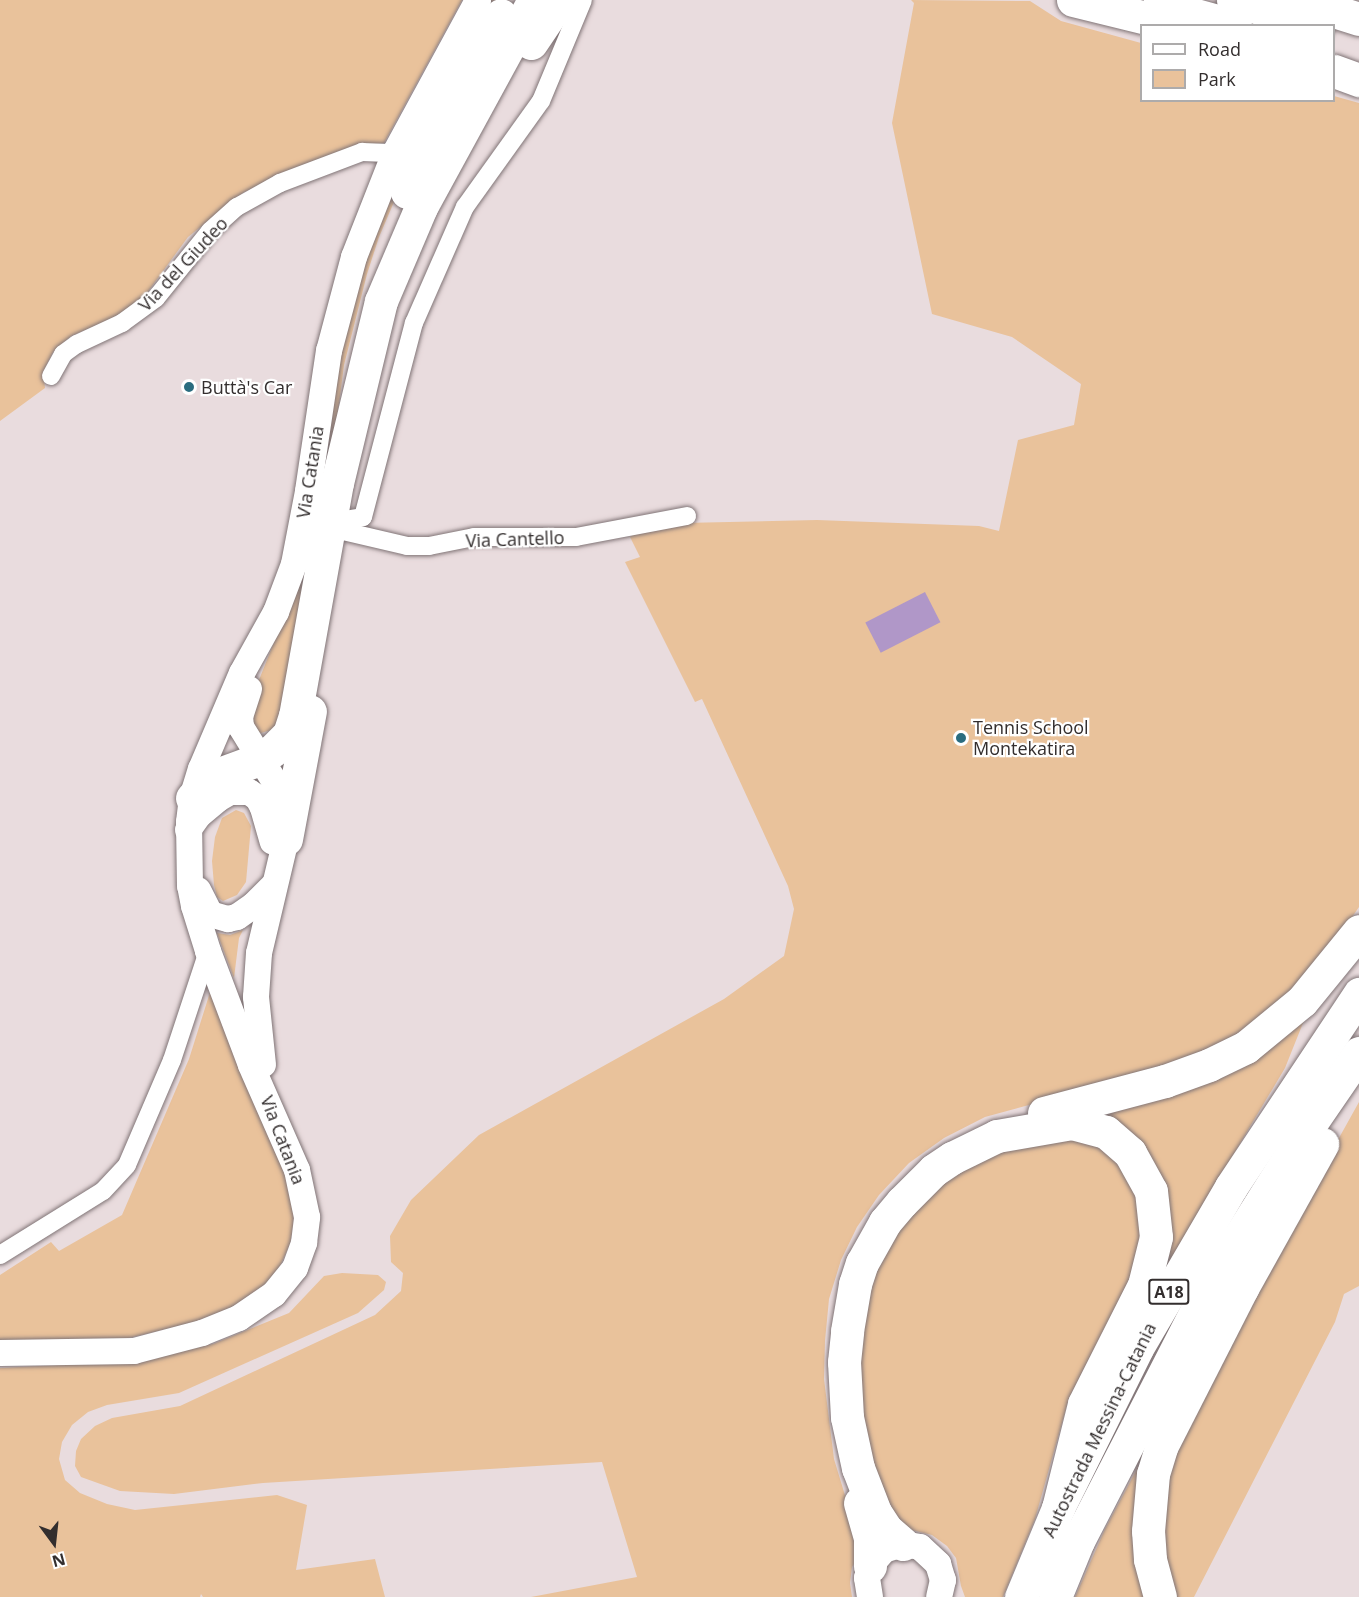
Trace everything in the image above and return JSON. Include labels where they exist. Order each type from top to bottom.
[{"type":"highway","points":[[337,483],[350,381],[377,278],[402,205],[431,140],[509,0]]},
{"type":"highway","points":[[192,798],[211,777],[260,759],[272,751],[288,734],[295,716],[337,483],[368,346],[394,269],[437,178],[534,0]]},
{"type":"highway","points":[[280,863],[365,411],[392,306],[436,199],[547,0]]},
{"type":"highway","points":[[487,106],[560,0]]},
{"type":"highway","points":[[1073,0],[1171,24]]},
{"type":"highway","points":[[1141,0],[1201,24]]},
{"type":"highway","points":[[1141,0],[1228,24]]},
{"type":"highway","points":[[1233,0],[1311,24]]},
{"type":"highway","points":[[1299,0],[1359,19]]},
{"type":"highway","points":[[1353,0],[1359,2]]},
{"type":"highway","points":[[1335,30],[1359,38]]},
{"type":"highway","points":[[1335,54],[1359,59]]},
{"type":"highway","points":[[1335,71],[1359,80]]},
{"type":"highway","points":[[869,1587],[870,1537],[841,1444],[833,1361],[844,1282],[851,1259],[876,1216],[893,1195],[927,1162],[968,1136],[993,1126],[1165,1081],[1209,1065],[1246,1047],[1302,1001],[1359,931]]},
{"type":"highway","name":"Autostrada Messina-Catania","points":[[1031,1594],[1058,1508],[1137,1348],[1231,1187],[1354,1000]]},
{"type":"highway","name":"Autostrada Messina-Catania","points":[[1031,1594],[1078,1541],[1212,1280],[1311,1123],[1359,1053]]},
{"type":"highway","points":[[1160,1597],[1150,1559],[1148,1531],[1153,1474],[1161,1447],[1242,1288],[1359,1081]]},
{"type":"highway","points":[[903,1544],[886,1528],[875,1512],[858,1468],[847,1417],[844,1362],[855,1284],[861,1263],[885,1222],[902,1202],[934,1170],[952,1158],[997,1136],[1072,1123],[1106,1132],[1131,1153],[1151,1191],[1156,1237],[1144,1285],[1084,1404],[1058,1508]]},
{"type":"main road","name":"Via Catania","points":[[0,1353],[134,1351],[202,1333],[258,1307],[286,1283],[295,1268],[306,1231],[304,1198],[279,1124],[251,1065],[208,951],[190,886],[188,838],[192,798],[201,769],[242,673],[276,612],[294,564],[338,308],[358,246],[395,153],[478,0]]},
{"type":"main road","points":[[276,612],[240,716],[241,727],[276,784],[280,863],[259,953],[256,997],[262,1062],[279,1124]]},
{"type":"main road","points":[[230,792],[249,792],[258,798],[263,808],[280,863],[254,905],[237,917],[219,919],[210,914],[200,897],[188,838],[199,814],[218,799],[230,792]]},
{"type":"main road","points":[[869,1587],[884,1550],[903,1544],[920,1547],[933,1557],[941,1572],[944,1594]]},
{"type":"street","points":[[344,526],[363,517],[414,323],[465,207],[541,100],[583,0]]},
{"type":"street","name":"Via del Giudeo","points":[[51,376],[63,354],[77,344],[122,323],[156,298],[210,231],[237,207],[280,183],[362,152],[395,153]]},
{"type":"street","name":"Via Cantello","points":[[344,526],[407,546],[429,546],[474,537],[576,537],[687,516]]},
{"type":"street","points":[[0,1255],[104,1191],[127,1165],[172,1060],[208,951]]},
{"type":"green space","points":[[0,0],[462,0],[384,143],[360,146],[244,192],[188,237],[144,297],[128,312],[71,336],[53,352],[43,372],[45,388],[0,421]]},
{"type":"green space","points":[[488,0],[498,0],[417,148],[379,237],[367,274],[344,365],[328,489],[280,720],[271,730],[261,733],[255,731],[249,705],[298,582],[336,363],[371,233]]},
{"type":"green space","points":[[911,0],[1030,1],[1061,21],[1140,43],[1140,102],[1335,102],[1335,96],[1359,103],[1359,907],[1314,972],[1258,1028],[1191,1061],[985,1117],[944,1138],[909,1163],[879,1195],[857,1227],[841,1260],[829,1299],[825,1341],[824,1379],[834,1459],[860,1545],[857,1559],[852,1567],[850,1583],[852,1597],[531,1597],[637,1577],[602,1462],[263,1483],[174,1494],[120,1491],[81,1477],[75,1466],[76,1451],[81,1439],[95,1426],[112,1418],[180,1406],[375,1315],[401,1291],[403,1273],[391,1262],[390,1236],[411,1200],[479,1135],[724,999],[784,956],[794,909],[788,886],[702,699],[695,702],[625,562],[640,557],[630,537],[640,529],[683,523],[817,520],[979,526],[999,531],[1018,440],[1074,425],[1081,384],[1012,337],[932,314],[892,123],[914,3]]},
{"type":"green space","points":[[236,810],[244,813],[251,826],[246,882],[237,895],[223,901],[217,897],[214,885],[212,861],[215,837],[222,818]]},
{"type":"green space","points":[[243,930],[239,938],[234,978],[217,933],[230,935]]},
{"type":"green space","points":[[212,986],[289,1181],[294,1221],[290,1244],[279,1268],[267,1285],[241,1305],[201,1321],[124,1339],[0,1343],[0,1275],[51,1242],[59,1251],[122,1215],[189,1059]]},
{"type":"green space","points":[[1307,1013],[1285,1068],[1161,1276],[1165,1237],[1093,1110]]},
{"type":"green space","points":[[1359,1102],[1359,1286],[1344,1294],[1335,1322],[1194,1597],[1170,1597],[1158,1540],[1174,1444],[1241,1314]]},
{"type":"green space","points":[[1056,1134],[1103,1143],[1135,1181],[1144,1229],[1133,1273],[1069,1398],[1035,1519],[1003,1597],[965,1597],[956,1558],[947,1546],[932,1535],[903,1528],[892,1521],[871,1468],[856,1368],[873,1264],[894,1231],[929,1193],[968,1163],[1014,1144]]},
{"type":"green space","points":[[342,1273],[378,1275],[386,1282],[384,1290],[358,1313],[179,1393],[107,1405],[88,1412],[72,1425],[62,1442],[59,1459],[65,1480],[80,1493],[107,1504],[135,1510],[277,1495],[307,1505],[296,1570],[375,1559],[385,1597],[203,1597],[201,1594],[200,1597],[0,1597],[0,1368],[137,1361],[213,1344],[289,1313],[324,1276]]},
{"type":"green space","points":[[1186,1377],[1145,1597],[1075,1597],[1105,1529]]},
{"type":"shaded area","points":[[925,592],[940,622],[881,653],[865,622]]},
{"type":"place","name":"Buttà's Car","points":[[189,387]]},
{"type":"place","name":"Tennis School Montekatira","points":[[961,738]]}]
